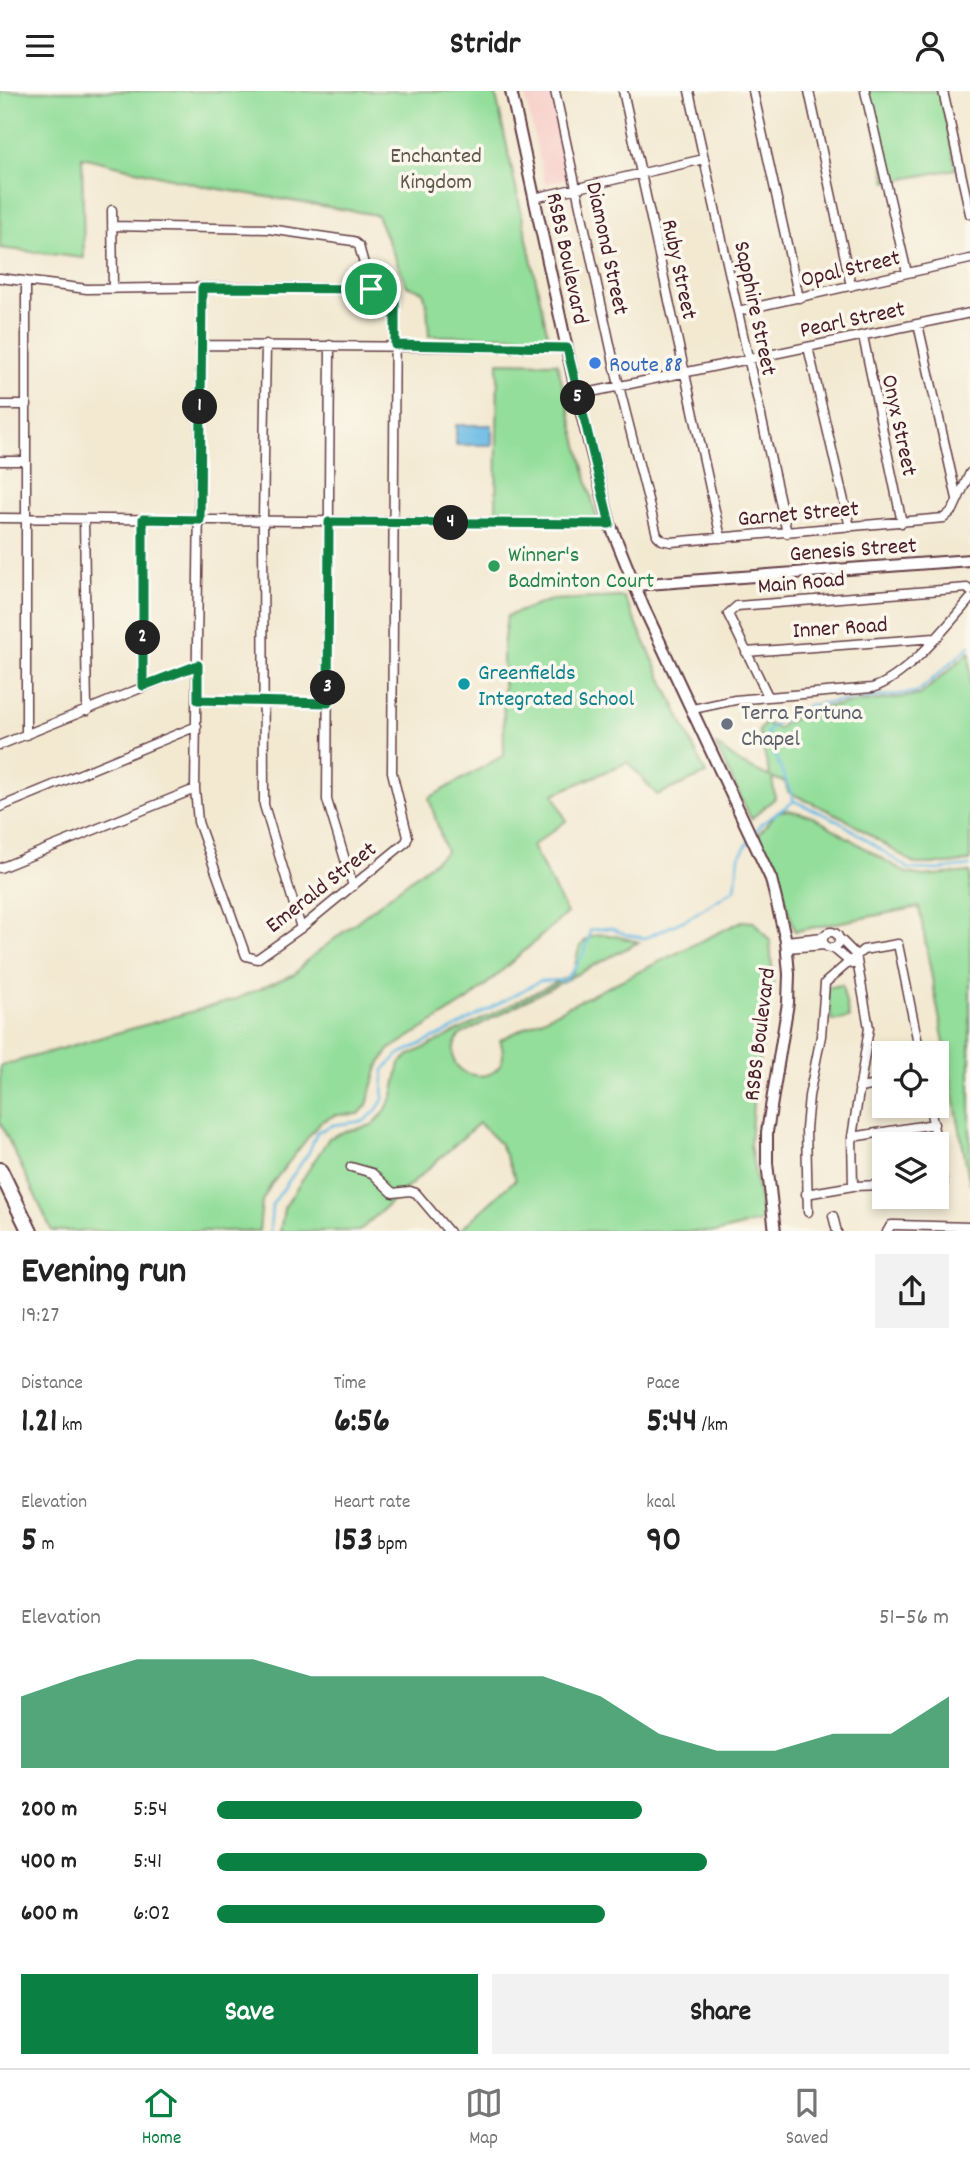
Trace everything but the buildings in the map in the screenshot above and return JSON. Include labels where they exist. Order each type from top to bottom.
[{"type":"highway","points":[[0,1170],[30,1231]]},
{"type":"street","name":"RSBS Boulevard","points":[[511,91],[577,395],[610,524],[634,585],[771,879],[787,944],[788,1003],[767,1132],[767,1163],[775,1231]]},
{"type":"street","name":"Diamond Street","points":[[555,91],[619,386],[657,535]]},
{"type":"street","name":"Ruby Street","points":[[623,91],[721,538]]},
{"type":"street","name":"Sapphire Street","points":[[690,91],[787,533]]},
{"type":"street","points":[[753,91],[799,298]]},
{"type":"street","points":[[809,91],[851,286]]},
{"type":"street","points":[[865,91],[907,274]]},
{"type":"street","points":[[943,91],[970,214]]},
{"type":"street","points":[[534,198],[704,159]]},
{"type":"street","points":[[112,210],[113,289]]},
{"type":"street","points":[[112,226],[269,229],[353,241],[359,246],[371,289]]},
{"type":"street","name":"Opal Street","points":[[738,311],[970,259]]},
{"type":"street","points":[[0,278],[87,289],[385,289],[395,298],[393,523]]},
{"type":"street","points":[[26,282],[26,735]]},
{"type":"street","points":[[0,868],[195,789],[202,288]]},
{"type":"street","name":"Pearl Street","points":[[577,395],[970,313]]},
{"type":"street","points":[[918,324],[958,500]]},
{"type":"street","name":"Onyx Street","points":[[863,335],[902,523]]},
{"type":"street","points":[[266,344],[263,520],[264,805],[301,928]]},
{"type":"street","points":[[200,345],[567,348]]},
{"type":"street","points":[[330,345],[327,800],[353,886]]},
{"type":"street","points":[[808,347],[850,527]]},
{"type":"street","points":[[0,405],[27,405]]},
{"type":"street","points":[[0,461],[26,461]]},
{"type":"street","points":[[958,500],[970,473]]},
{"type":"street","name":"Garnet Street","points":[[657,535],[662,540],[671,542],[944,519],[950,515],[958,500]]},
{"type":"street","points":[[0,518],[610,524]]},
{"type":"street","points":[[84,519],[87,712]]},
{"type":"street","points":[[143,519],[143,686]]},
{"type":"street","name":"Emerald Street","points":[[195,789],[198,822],[246,955],[251,959],[257,959],[301,928],[406,842],[408,837],[392,772],[393,523]]},
{"type":"street","name":"Genesis Street","points":[[634,585],[667,582],[717,572],[739,577],[970,560]]},
{"type":"street","name":"Main Road","points":[[768,696],[728,614],[737,606],[967,587],[970,591]]},
{"type":"street","points":[[693,709],[735,699],[872,688],[884,684],[936,638],[970,600]]},
{"type":"street","name":"Inner Road","points":[[746,652],[936,638]]},
{"type":"street","points":[[0,745],[198,665]]},
{"type":"street","points":[[198,700],[328,703]]},
{"type":"street","points":[[0,807],[197,726]]},
{"type":"street","points":[[827,943],[831,932],[836,933],[856,955],[869,1028],[852,1137],[853,1186]]},
{"type":"street","points":[[787,944],[838,945],[840,939]]},
{"type":"street","points":[[827,943],[858,968]]},
{"type":"street","points":[[808,1212],[806,1129],[809,1096],[821,1036],[825,983],[863,950],[898,944],[918,1041]]},
{"type":"street","points":[[859,1088],[872,1086]]},
{"type":"street","points":[[933,1118],[935,1132]]},
{"type":"street","points":[[852,1137],[934,1124]]},
{"type":"street","points":[[351,1167],[372,1173],[393,1193],[416,1193],[449,1231]]},
{"type":"street","points":[[806,1194],[872,1185]]},
{"type":"street","points":[[833,1216],[837,1231]]},
{"type":"street","points":[[887,1231],[891,1225],[970,1227]]},
{"type":"shaded area","points":[[524,91],[551,91],[570,177],[545,184]]},
{"type":"green space","name":"Enchanted Kingdom","points":[[0,91],[495,91],[548,336],[429,336],[423,291],[407,286],[377,215],[207,187],[82,157],[84,258],[0,248]]},
{"type":"green space","points":[[867,91],[940,91],[956,169],[887,182]]},
{"type":"green space","points":[[498,362],[557,363],[597,519],[496,519]]},
{"type":"green space","points":[[624,597],[706,774],[657,795],[628,762],[554,794],[566,821],[532,846],[567,913],[470,999],[389,1050],[378,1067],[367,1105],[359,1114],[335,1115],[320,1122],[271,1185],[262,1201],[259,1231],[52,1231],[0,1122],[0,1066],[233,1000],[295,974],[305,962],[446,852],[429,798],[504,755],[503,646],[507,616],[551,600]]},
{"type":"green space","points":[[970,652],[970,861],[915,864],[842,817],[788,792],[785,782],[772,778],[775,798],[751,819],[715,744],[740,763],[770,777],[759,731],[765,723],[779,729],[783,724],[816,708],[920,695]]},
{"type":"green space","points":[[788,810],[812,816],[906,873],[923,876],[970,872],[970,1184],[949,1070],[949,1041],[944,1041],[919,907],[795,931],[778,878],[758,835],[777,812]]},
{"type":"green space","points":[[742,921],[754,922],[770,941],[773,981],[754,1089],[750,1145],[763,1221],[722,1231],[459,1231],[516,1179],[500,1144],[479,1123],[359,1231],[280,1231],[284,1208],[329,1138],[372,1125],[384,1113],[393,1096],[400,1063],[410,1055],[572,974],[578,952],[589,938],[605,935],[639,942],[460,1035],[453,1051],[456,1063],[464,1072],[488,1074],[498,1068],[503,1057],[500,1040]]},
{"type":"green space","points":[[842,985],[849,1018],[832,1021],[825,988]]},
{"type":"water","points":[[456,425],[492,425],[492,445],[456,445]]},
{"type":"waterway","points":[[794,801],[766,733],[776,723],[809,705],[918,692],[970,646]]},
{"type":"waterway","points":[[753,836],[761,824],[794,801],[839,821],[909,869],[938,870],[970,866]]},
{"type":"waterway","points":[[270,1231],[272,1205],[309,1152],[317,1132],[333,1125],[364,1121],[375,1112],[383,1100],[384,1070],[398,1055],[447,1032],[540,981],[564,980],[582,958],[590,930],[610,928],[645,938],[687,919],[735,889],[739,857],[749,841]]},
{"type":"place","name":"Route 88","points":[[595,363]]},
{"type":"place","name":"Winner's Badminton Court","points":[[494,566]]},
{"type":"place","name":"Greenfields Integrated School","points":[[464,684]]},
{"type":"place","name":"Terra Fortuna Chapel","points":[[727,724]]},
{"type":"route","points":[[202,288],[371,289],[385,289],[395,298],[395,345],[567,348],[610,524],[329,522],[328,703],[198,700],[198,665],[143,686],[143,519],[200,520],[202,288]]}]
